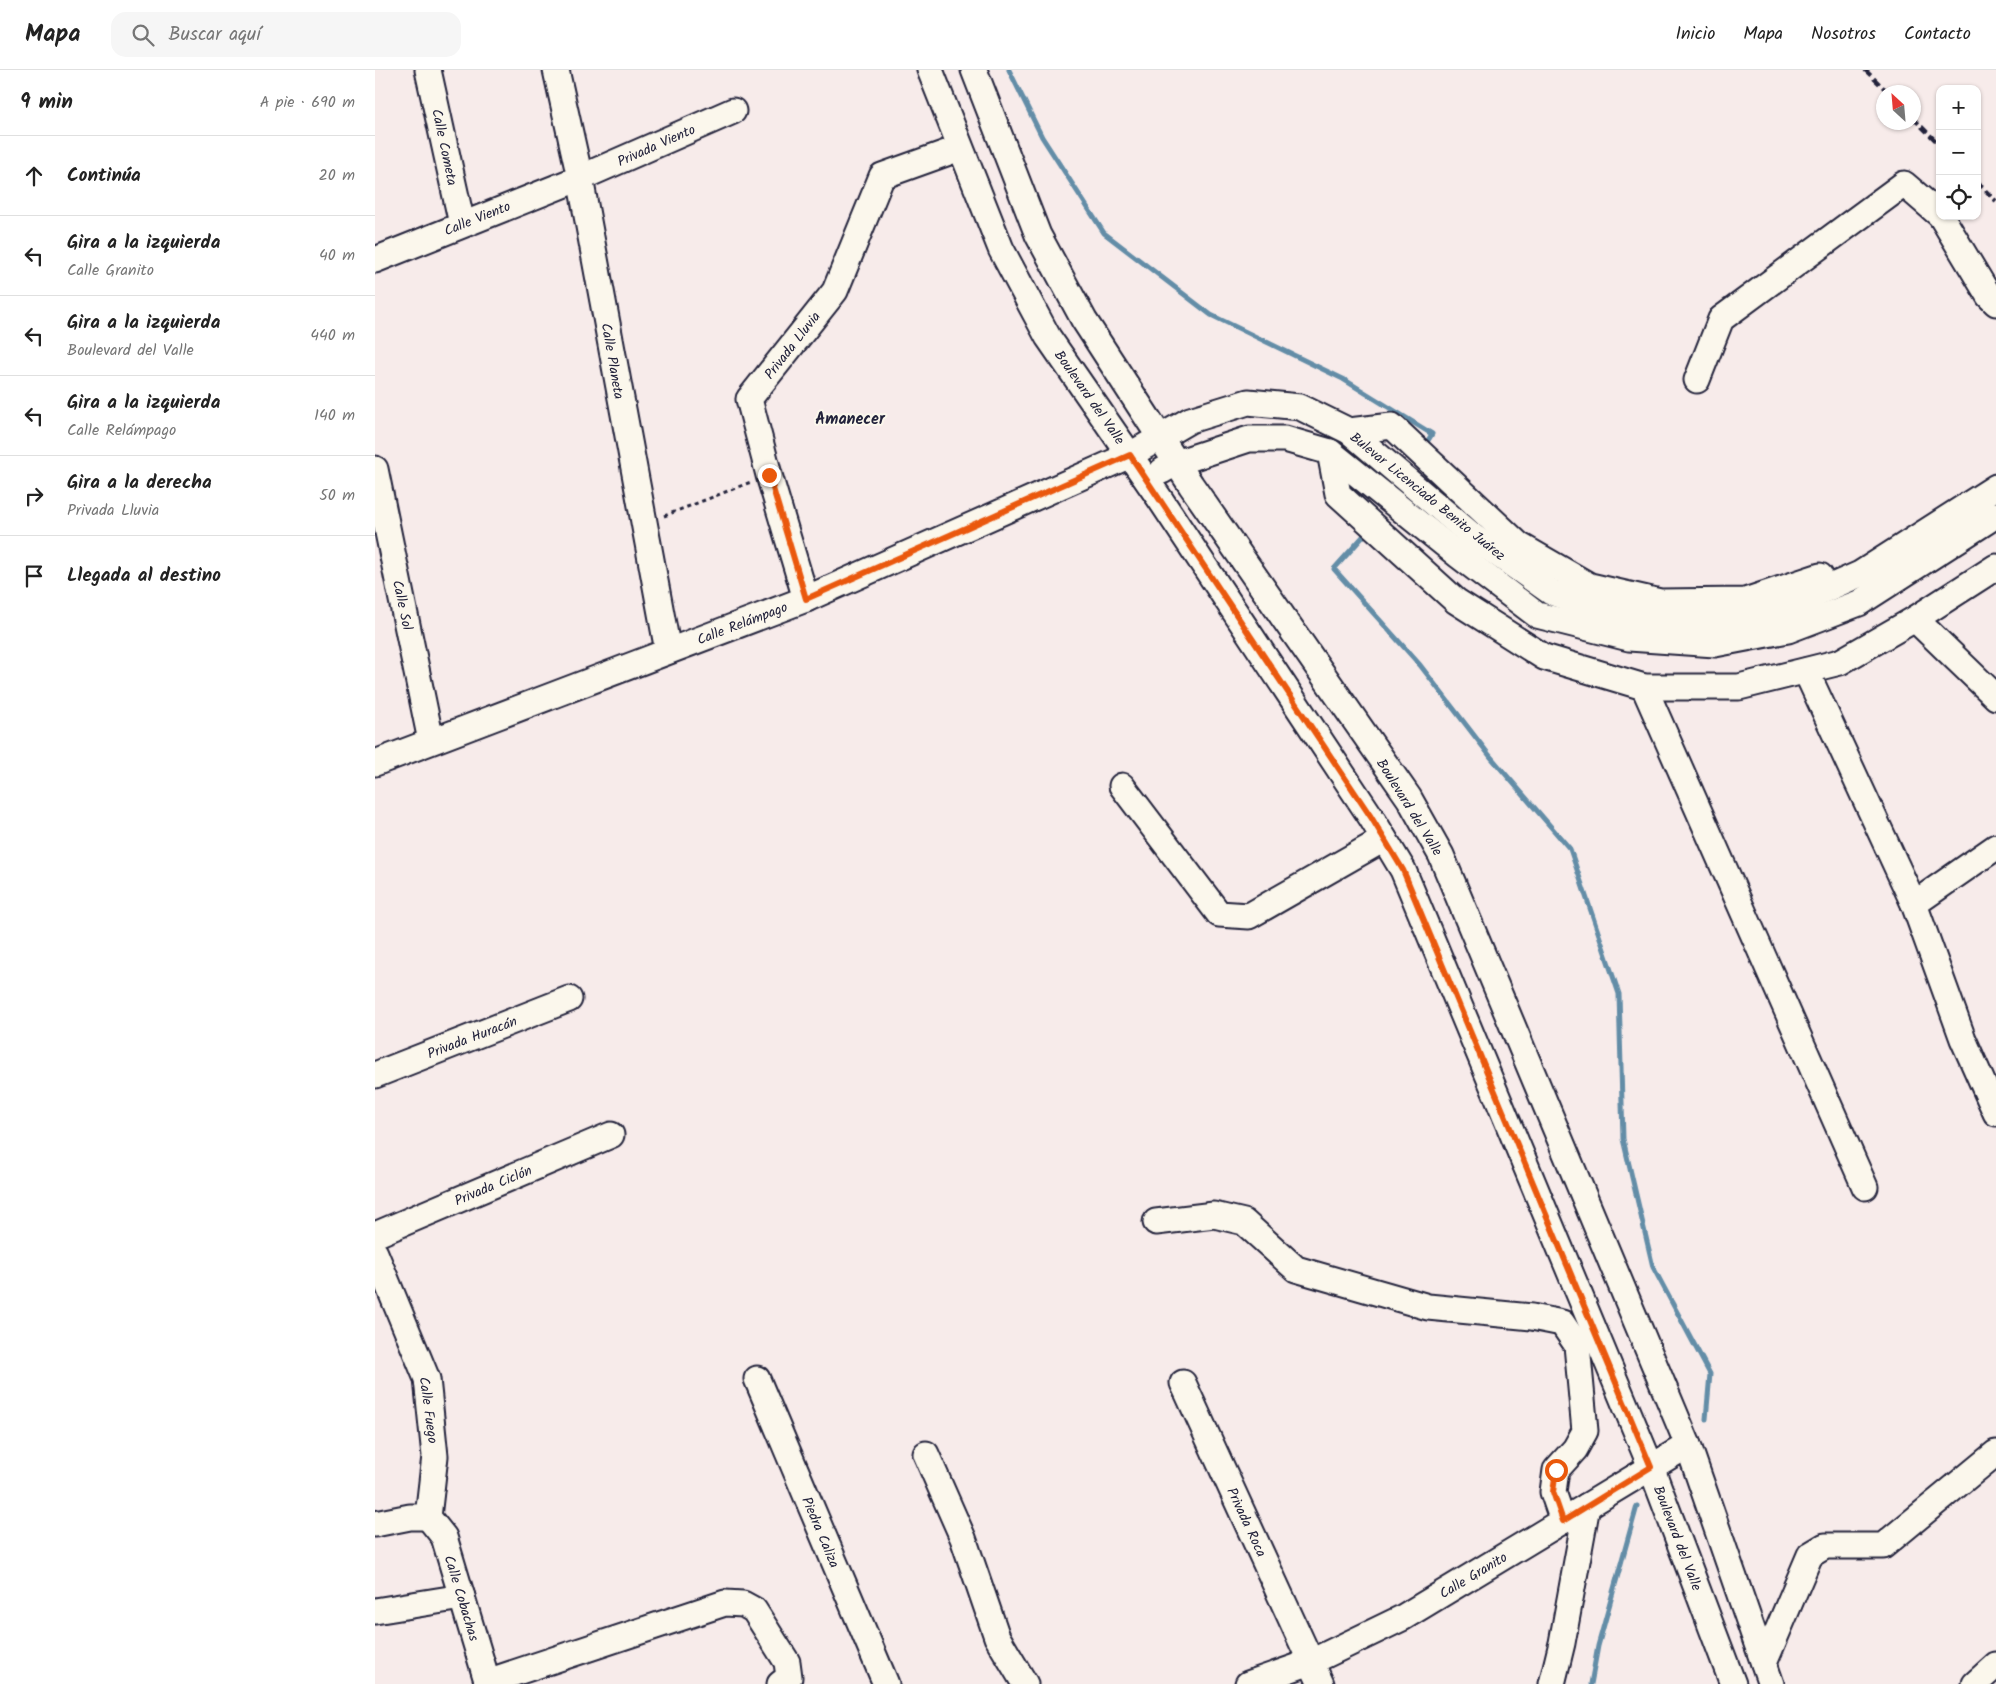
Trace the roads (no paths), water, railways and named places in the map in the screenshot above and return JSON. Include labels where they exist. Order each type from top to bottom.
[{"type":"street","name":"Calle Cometa","points":[[428,70],[462,224]]},
{"type":"street","name":"Calle Planeta","points":[[556,70],[579,178],[668,652]]},
{"type":"street","name":"Boulevard del Valle","points":[[930,70],[1001,249],[1048,337],[1147,479],[1403,870],[1651,1467],[1733,1684]]},
{"type":"street","name":"Boulevard del Valle","points":[[973,70],[1039,235],[1084,320],[1176,463],[1409,798],[1441,855],[1687,1445],[1767,1674]]},
{"type":"street","name":"Privada Viento","points":[[579,178],[733,111]]},
{"type":"street","name":"Privada Lluvia","points":[[806,599],[769,475],[749,399],[835,291],[882,176],[960,148]]},
{"type":"street","name":"Calle Viento","points":[[375,260],[579,178]]},
{"type":"street","points":[[1697,380],[1721,318],[1904,184],[1936,211]]},
{"type":"street","points":[[1944,220],[1989,296],[1996,304]]},
{"type":"street","name":"Bulevar Licenciado Benito Juárez","points":[[1130,455],[1190,420],[1247,402],[1300,406],[1349,431],[1475,538],[1551,592],[1627,619],[1714,620],[1778,610],[1860,574],[1996,487]]},
{"type":"street","points":[[1349,431],[1392,426],[1519,545],[1590,586],[1660,602],[1745,601],[1837,571],[1996,468]]},
{"type":"street","name":"Bulevar Licenciado Benito Juárez","points":[[1147,479],[1176,463],[1249,439],[1285,439],[1329,452],[1458,555],[1537,615],[1629,638],[1715,644],[1788,630],[1859,603],[1996,516]]},
{"type":"street","points":[[1329,452],[1338,494],[1456,601],[1544,657],[1644,687],[1739,686],[1840,662],[1915,620],[1996,567]]},
{"type":"street","name":"Calle Relámpago","points":[[375,763],[806,599],[1130,455]]},
{"type":"street","name":"Calle Sol","points":[[375,470],[431,741]]},
{"type":"street","points":[[1915,620],[1996,697]]},
{"type":"street","points":[[1806,671],[1914,904],[1963,1039],[1996,1113]]},
{"type":"street","points":[[1644,687],[1865,1187]]},
{"type":"street","points":[[1123,786],[1219,914],[1249,916],[1384,839]]},
{"type":"street","points":[[1914,904],[1996,847]]},
{"type":"street","name":"Privada Huracán","points":[[375,1075],[569,1000]]},
{"type":"street","name":"Privada Ciclón","points":[[375,1235],[611,1135]]},
{"type":"street","points":[[1157,1222],[1214,1215],[1244,1222],[1296,1269],[1428,1307],[1533,1317],[1562,1323],[1577,1345],[1585,1430],[1575,1449],[1556,1470],[1553,1492],[1563,1521]]},
{"type":"street","name":"Calle Fuego","points":[[375,1253],[427,1379],[435,1456],[428,1517]]},
{"type":"street","name":"Piedra Caliza","points":[[757,1379],[886,1684]]},
{"type":"street","name":"Privada Roca","points":[[1183,1383],[1321,1684]]},
{"type":"street","name":"Calle Granito","points":[[1248,1684],[1311,1662],[1402,1618],[1687,1445]]},
{"type":"street","points":[[1767,1674],[1810,1555],[1825,1546],[1883,1546],[1996,1453]]},
{"type":"street","points":[[926,1454],[963,1538],[997,1638],[1025,1684]]},
{"type":"street","points":[[1552,1684],[1562,1643],[1587,1506]]},
{"type":"street","points":[[375,1524],[411,1517],[428,1517]]},
{"type":"street","name":"Calle Cobachas","points":[[428,1517],[444,1537],[487,1683]]},
{"type":"street","points":[[375,1611],[462,1597]]},
{"type":"street","points":[[487,1683],[725,1603],[743,1604],[754,1610],[787,1662],[789,1677],[780,1684]]},
{"type":"street","points":[[1975,1684],[1996,1666]]},
{"type":"waterway","points":[[1009,70],[1042,137],[1104,233],[1211,315],[1343,379],[1432,434],[1424,447]]},
{"type":"waterway","points":[[1368,531],[1334,569],[1420,665],[1490,756],[1570,849],[1619,994],[1623,1139],[1653,1267],[1710,1374],[1706,1419]]},
{"type":"waterway","points":[[1591,1684],[1598,1646],[1637,1506]]},
{"type":"railway","points":[[1865,70],[1881,85]]},
{"type":"railway","points":[[1921,126],[1936,141]]},
{"type":"railway","points":[[1981,186],[1996,201]]},
{"type":"district","name":"Amanecer","points":[[850,418]]}]
